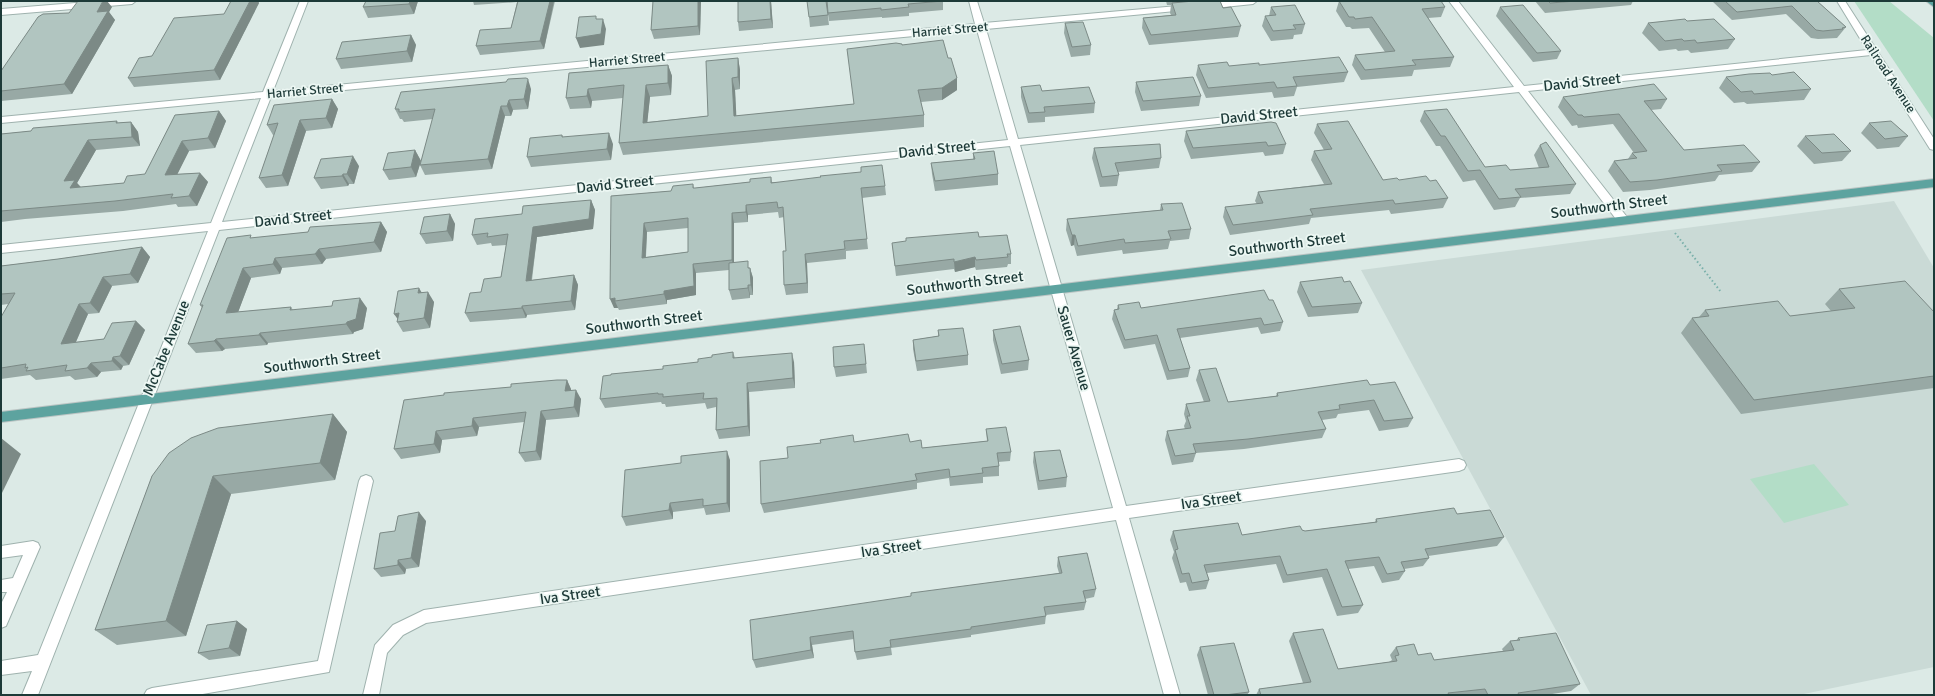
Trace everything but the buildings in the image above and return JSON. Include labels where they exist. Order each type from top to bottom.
[{"type":"main road","points":[[1930,1],[1934,4]]},
{"type":"main road","name":"Southworth Street","points":[[1,417],[1056,288],[1934,183]]},
{"type":"street","points":[[1,12],[132,1]]},
{"type":"street","name":"McCabe Avenue","points":[[30,695],[304,1]]},
{"type":"street","name":"Sauer Avenue","points":[[973,1],[1122,513],[1172,695]]},
{"type":"street","name":"Harriet Street","points":[[1,120],[1253,1]]},
{"type":"street","points":[[1453,1],[1623,220]]},
{"type":"street","name":"Railroad Avenue","points":[[1841,1],[1934,146]]},
{"type":"street","name":"David Street","points":[[1,248],[1874,52]]},
{"type":"street","name":"Iva Street","points":[[371,695],[380,650],[398,630],[424,617],[1122,513],[1459,465]]},
{"type":"street","points":[[152,695],[324,667],[366,481]]},
{"type":"street","points":[[1,552],[33,547],[1,621]]},
{"type":"street","points":[[1,586],[17,584]]},
{"type":"street","points":[[1,668],[42,662]]},
{"type":"path","points":[[1675,233],[1721,292]]},
{"type":"shaded area","points":[[1894,201],[1934,268],[1934,667],[1799,695],[1591,695],[1361,270]]},
{"type":"green space","points":[[1854,1],[1889,1],[1934,38],[1934,121]]},
{"type":"green space","points":[[1814,464],[1849,505],[1784,523],[1750,479]]}]
